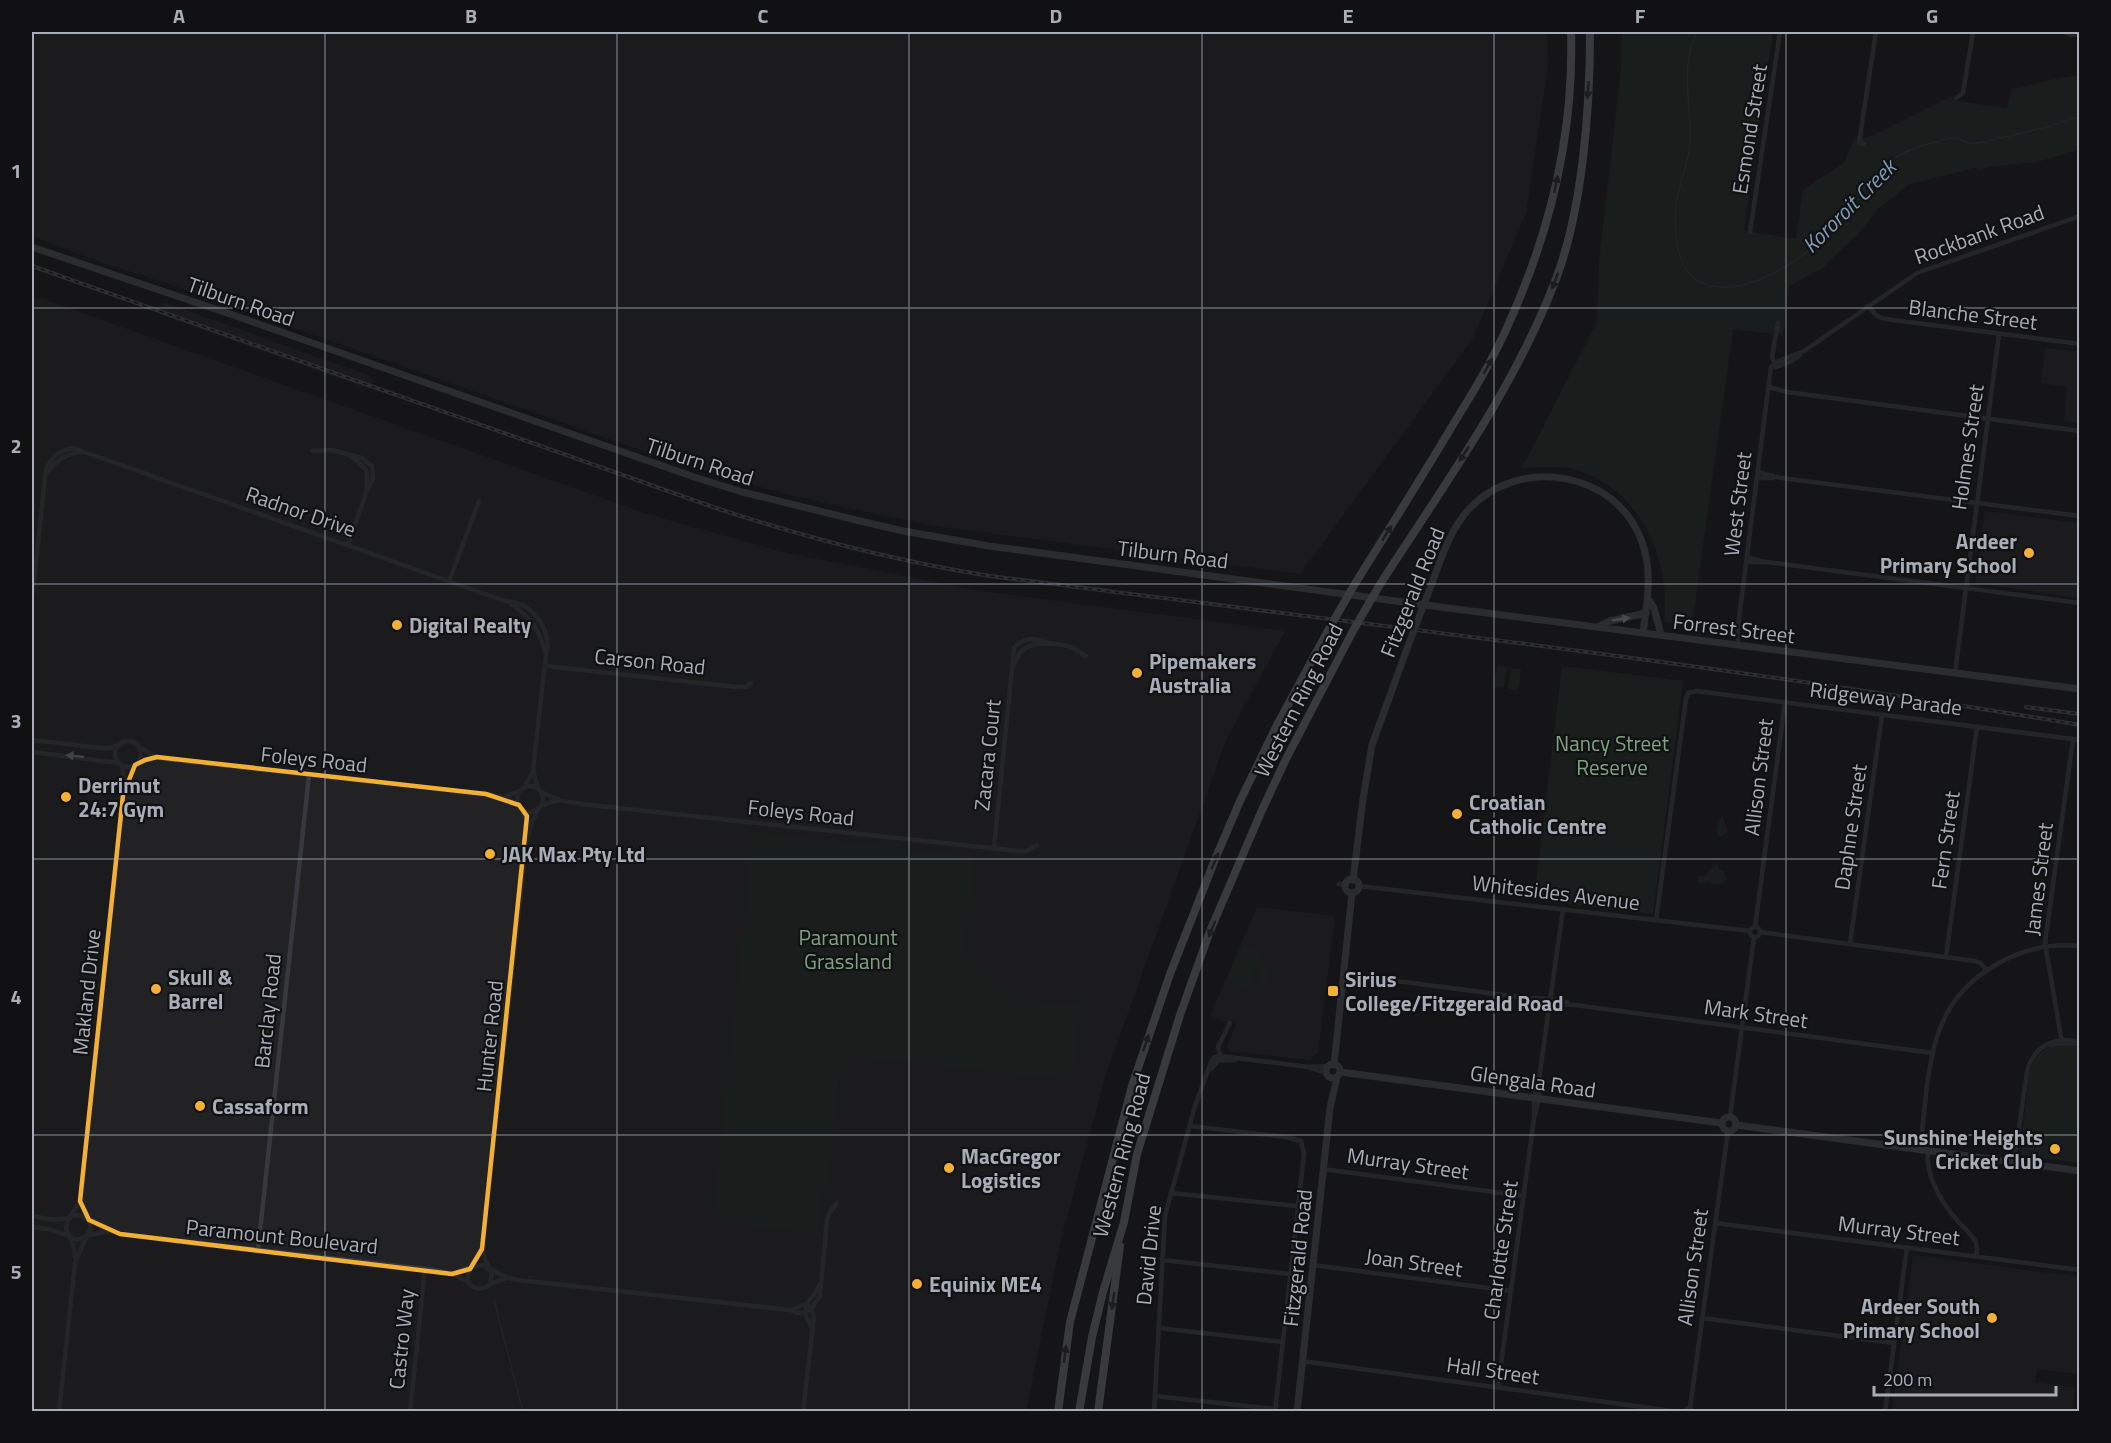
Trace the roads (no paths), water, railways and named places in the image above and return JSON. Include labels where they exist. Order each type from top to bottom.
[{"type":"highway","name":"Western Ring Road","points":[[1058,1412],[1070,1322],[1132,1086],[1162,995],[1192,915],[1240,801],[1276,727],[1356,582],[1489,364],[1509,325],[1544,233],[1561,159],[1569,99],[1570,32]]},
{"type":"highway","name":"Western Ring Road","points":[[1079,1412],[1092,1337],[1124,1222],[1137,1154],[1156,1086],[1210,932],[1244,851],[1286,759],[1354,629],[1519,364],[1557,276],[1571,226],[1580,180],[1590,62],[1590,32]]},
{"type":"highway","points":[[1101,1412],[1100,1398],[1124,1222]]},
{"type":"street","name":"Esmond Street","points":[[1750,232],[1780,32]]},
{"type":"street","points":[[1864,144],[1860,143],[1876,32]]},
{"type":"street","points":[[1956,98],[1963,93],[1973,32]]},
{"type":"street","points":[[2065,32],[2079,34]]},
{"type":"street","name":"Rockbank Road","points":[[1775,365],[1792,361],[1917,273],[2079,216]]},
{"type":"street","name":"Tilburn Road","points":[[32,247],[245,319],[633,457],[742,492],[894,529],[938,537],[1385,599]]},
{"type":"street","name":"Blanche Street","points":[[1868,306],[1877,316],[1885,319],[2079,344]]},
{"type":"street","name":"West Street","points":[[1735,645],[1769,388],[1775,365],[1772,357],[1778,323]]},
{"type":"street","name":"Holmes Street","points":[[1955,673],[1999,334]]},
{"type":"street","points":[[1769,388],[2079,431]]},
{"type":"street","name":"Radnor Drive","points":[[32,599],[45,474],[50,460],[56,454],[73,448],[509,603],[536,626],[546,654],[532,771],[522,790]]},
{"type":"street","points":[[312,451],[332,450],[351,456],[366,469],[367,490],[348,545]]},
{"type":"street","points":[[1757,475],[2079,516]]},
{"type":"street","name":"Fitzgerald Road","points":[[1346,883],[1372,745],[1448,541],[1456,525],[1484,496],[1501,485],[1518,479],[1554,476],[1574,479],[1603,493],[1627,514],[1641,540],[1646,556],[1649,568],[1648,599],[1643,633]]},
{"type":"street","points":[[448,582],[479,501]]},
{"type":"street","points":[[1746,559],[2079,603]]},
{"type":"street","name":"Forrest Street","points":[[1385,599],[2079,689]]},
{"type":"street","points":[[1648,599],[1654,608],[1661,635]]},
{"type":"street","points":[[1598,627],[1610,621],[1646,613]]},
{"type":"street","name":"Zacara Court","points":[[994,848],[1013,666],[1023,649],[1030,646],[1051,644],[1072,648],[1086,656]]},
{"type":"street","name":"Carson Road","points":[[545,666],[737,687],[746,687],[751,683]]},
{"type":"street","name":"Ridgeway Parade","points":[[1656,920],[1688,693],[1696,691],[2079,740]]},
{"type":"street","name":"Allison Street","points":[[1755,927],[1785,702]]},
{"type":"street","name":"Daphne Street","points":[[1850,944],[1882,715]]},
{"type":"street","name":"Fern Street","points":[[1946,957],[1977,727]]},
{"type":"street","name":"James Street","points":[[2062,1041],[2045,947],[2073,739]]},
{"type":"street","points":[[32,740],[101,748],[110,748],[132,741],[139,747],[142,755],[137,764],[128,767],[32,752]]},
{"type":"street","points":[[119,745],[116,752],[120,764]]},
{"type":"street","name":"Foleys Road","points":[[139,747],[157,757],[503,797],[521,807]]},
{"type":"street","name":"Foleys Road","points":[[137,764],[157,757]]},
{"type":"street","name":"Makland Drive","points":[[71,1217],[80,1202],[125,787],[120,764]]},
{"type":"street","name":"Makland Drive","points":[[125,787],[137,764]]},
{"type":"street","name":"Radnor Drive","points":[[532,771],[540,790]]},
{"type":"street","name":"Barclay Road","points":[[258,1250],[309,775]]},
{"type":"street","points":[[521,807],[530,811],[539,807],[543,798],[540,790],[531,786],[522,790],[518,798],[521,807],[530,827]]},
{"type":"street","name":"Foleys Road","points":[[503,797],[522,790]]},
{"type":"street","name":"Foleys Road","points":[[540,790],[559,800],[994,848],[1026,851],[1038,845]]},
{"type":"street","name":"Foleys Road","points":[[539,807],[559,800]]},
{"type":"street","name":"Hunter Road","points":[[471,1268],[482,1249],[525,856],[530,827],[539,807]]},
{"type":"street","points":[[1346,883],[1358,883],[1356,892],[1348,891],[1346,883]]},
{"type":"street","name":"Whitesides Avenue","points":[[1359,886],[1750,931]]},
{"type":"street","name":"Fitzgerald Road","points":[[1297,1412],[1352,893]]},
{"type":"street","name":"Charlotte Street","points":[[1498,1387],[1563,909]]},
{"type":"street","points":[[1754,937],[1750,931],[1755,927],[1760,932],[1975,961],[1987,970]]},
{"type":"street","points":[[1754,937],[1760,932]]},
{"type":"street","points":[[1730,1117],[1754,937]]},
{"type":"street","points":[[1974,1256],[1974,1239],[1955,1218],[1937,1191],[1924,1150],[1933,1053],[1940,1030],[1948,1012],[1969,984],[1987,970],[2012,956],[2045,947],[2079,946]]},
{"type":"street","name":"Mark Street","points":[[1343,974],[1933,1053]]},
{"type":"street","points":[[1230,1023],[1221,1043],[1222,1057],[1333,1072]]},
{"type":"street","points":[[2014,1163],[2028,1068],[2033,1055],[2042,1048],[2062,1041],[2079,1043]]},
{"type":"street","name":"David Drive","points":[[1154,1412],[1164,1223],[1190,1126],[1209,1071],[1222,1057]]},
{"type":"street","name":"Glengala Road","points":[[1333,1072],[1721,1123]]},
{"type":"street","points":[[1730,1117],[1735,1120],[1736,1125],[1733,1130],[1728,1131],[1721,1123],[1724,1118],[1730,1117]]},
{"type":"street","points":[[1736,1125],[2079,1172]]},
{"type":"street","points":[[1155,1396],[1275,1410],[1304,1154],[1301,1141],[1286,1137],[1190,1126]]},
{"type":"street","name":"Allison Street","points":[[1690,1408],[1728,1131]]},
{"type":"street","name":"Murray Street","points":[[1323,1169],[1524,1196]]},
{"type":"street","points":[[1171,1193],[1298,1206]]},
{"type":"street","name":"Makland Drive","points":[[80,1202],[88,1219]]},
{"type":"street","points":[[507,1278],[478,1289],[468,1282],[467,1275],[471,1268],[480,1264],[507,1278],[790,1310],[797,1313],[808,1310],[820,1296],[827,1220],[837,1203]]},
{"type":"street","points":[[32,1216],[53,1220],[80,1215],[88,1219],[91,1228],[76,1258],[59,1412]]},
{"type":"street","points":[[71,1217],[66,1225],[76,1258]]},
{"type":"street","name":"Paramount Boulevard","points":[[88,1219],[108,1231],[124,1235],[425,1269],[452,1274],[468,1282]]},
{"type":"street","name":"Murray Street","points":[[1715,1222],[2079,1270]]},
{"type":"street","points":[[32,1227],[50,1229],[79,1240],[86,1237]]},
{"type":"street","name":"Paramount Boulevard","points":[[86,1237],[108,1231]]},
{"type":"street","points":[[1885,1412],[1907,1247]]},
{"type":"street","name":"Hunter Road","points":[[482,1249],[489,1268]]},
{"type":"street","points":[[1162,1260],[1290,1274]]},
{"type":"street","name":"Joan Street","points":[[1313,1265],[1511,1291]]},
{"type":"street","name":"Paramount Boulevard","points":[[452,1274],[471,1268]]},
{"type":"street","points":[[489,1268],[492,1276],[490,1284]]},
{"type":"street","name":"Castro Way","points":[[410,1412],[425,1269]]},
{"type":"street","points":[[790,1310],[806,1304],[821,1282]]},
{"type":"street","points":[[803,1412],[812,1328],[806,1304]]},
{"type":"street","points":[[1702,1318],[1894,1343]]},
{"type":"street","points":[[1158,1328],[1283,1341]]},
{"type":"street","name":"Hall Street","points":[[1302,1361],[1681,1412]]},
{"type":"street","points":[[1681,1412],[1690,1408],[1695,1412]]},
{"type":"waterway","name":"Kororoit Creek","points":[[1697,32],[1687,73],[1690,143],[1688,159],[1677,197],[1676,237],[1686,269],[1702,283],[1718,287],[1753,282],[1771,275],[1804,254],[1829,231],[1864,186],[1884,166],[1908,151],[1953,138],[1969,143],[1986,141],[2080,116]]},
{"type":"waterway","points":[[494,1300],[523,1412]]},
{"type":"railway","points":[[32,266],[713,507],[815,538],[884,555],[990,576],[1672,663],[2080,725]]},
{"type":"railway","points":[[2026,707],[2080,714]]},
{"type":"place","name":"Ardeer Primary School","points":[[2029,553]]},
{"type":"place","name":"Digital Realty","points":[[397,625]]},
{"type":"place","name":"Pipemakers Australia","points":[[1137,673]]},
{"type":"place","name":"Derrimut 24:7 Gym","points":[[66,797]]},
{"type":"place","name":"Croatian Catholic Centre","points":[[1457,814]]},
{"type":"place","name":"JAK Max Pty Ltd","points":[[490,854]]},
{"type":"place","name":"Skull & Barrel","points":[[156,989]]},
{"type":"place","name":"Sirius College/Fitzgerald Road","points":[[1333,991]]},
{"type":"place","name":"Cassaform","points":[[200,1106]]},
{"type":"place","name":"Sunshine Heights Cricket Club","points":[[2055,1149]]},
{"type":"place","name":"MacGregor Logistics","points":[[949,1168]]},
{"type":"place","name":"Equinix ME4","points":[[917,1284]]},
{"type":"place","name":"Ardeer South Primary School","points":[[1992,1318]]},
{"type":"park label","name":"Nancy Street Reserve","points":[[1612,755]]},
{"type":"park label","name":"Paramount Grassland","points":[[848,949]]}]
